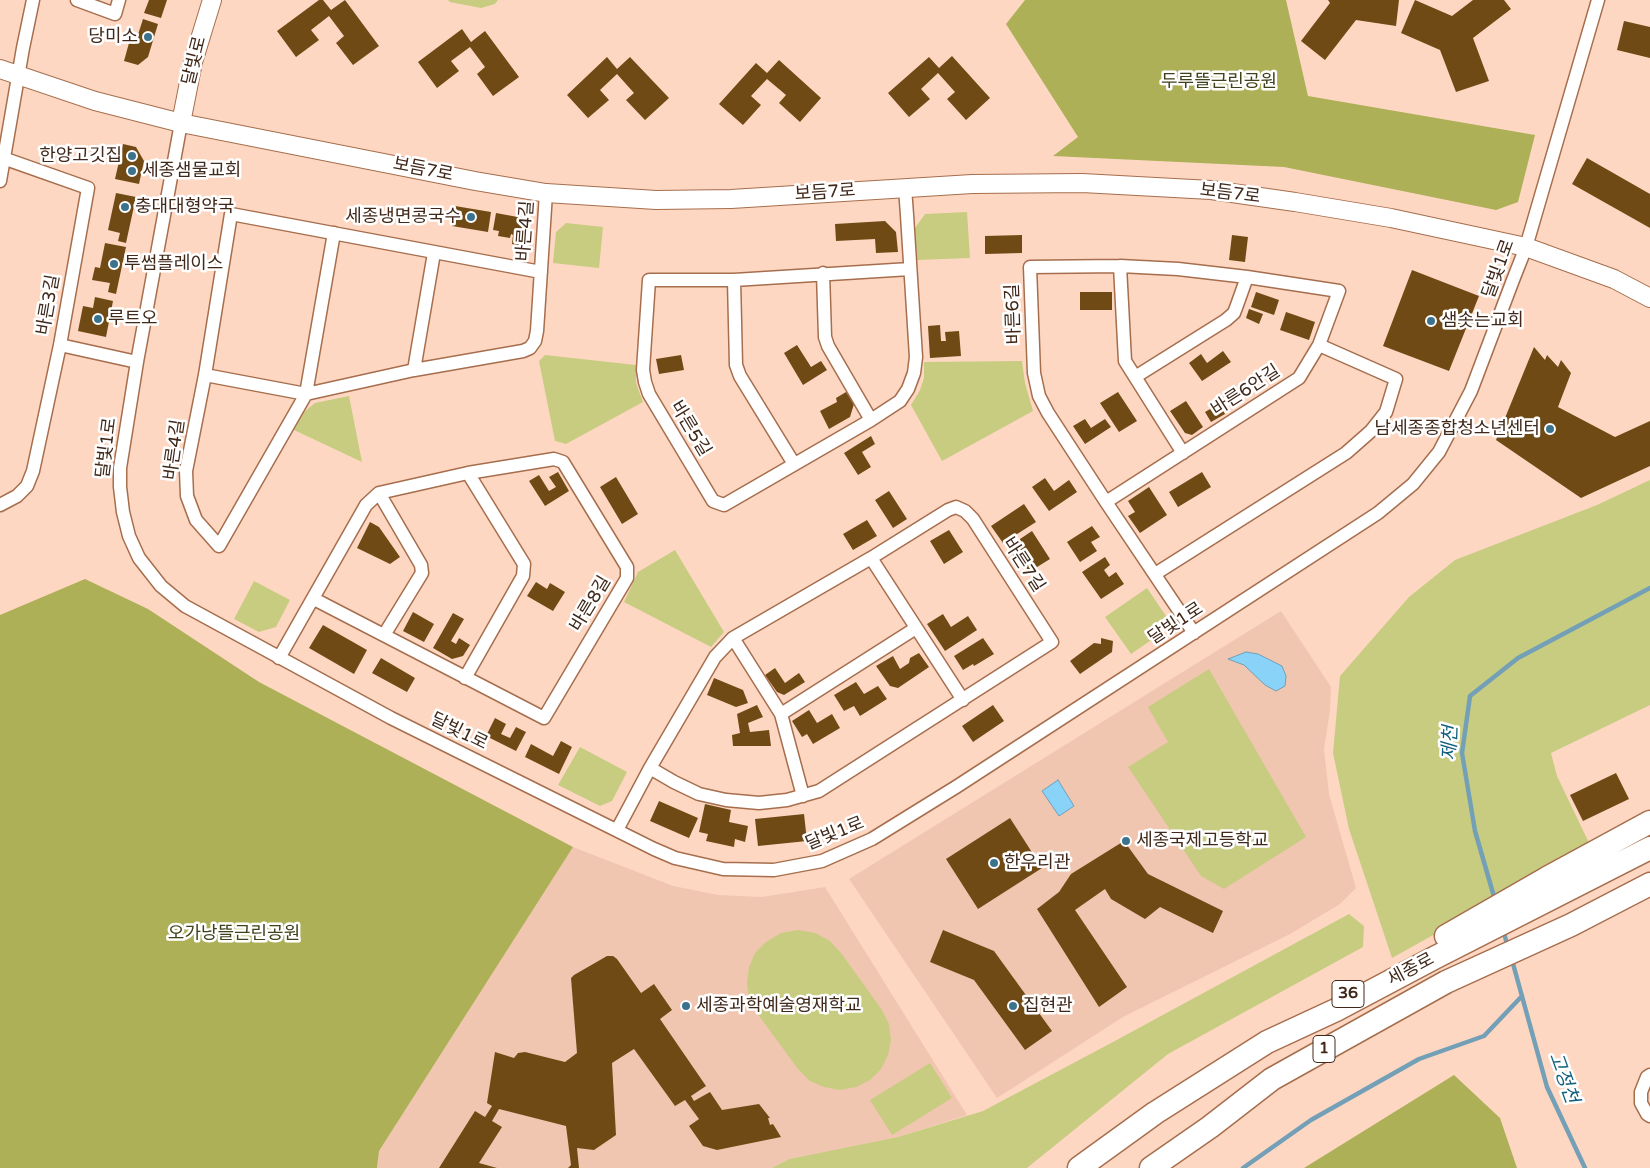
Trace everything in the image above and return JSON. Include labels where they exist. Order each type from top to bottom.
[{"type":"highway","name":"36","points":[[1079,1168],[1155,1113],[1267,1042],[1552,887],[1650,822]]},
{"type":"highway","points":[[1552,887],[1650,848]]},
{"type":"highway","points":[[1575,930],[1650,884]]},
{"type":"highway","points":[[1151,1168],[1210,1127],[1448,990],[1575,930],[1650,900]]},
{"type":"street","points":[[0,181],[2,158],[33,0]]},
{"type":"street","points":[[77,0],[115,14],[119,0]]},
{"type":"street","name":"달빛로","points":[[180,123],[193,62],[212,0]]},
{"type":"street","name":"달빛1로","points":[[180,123],[120,468],[123,512],[129,536],[139,558],[161,586],[185,606],[391,718],[654,849],[675,858],[723,869],[774,870],[822,861],[872,839],[1378,513],[1414,484],[1439,452],[1471,391],[1526,247],[1598,0]]},
{"type":"street","name":"보듬7로","points":[[0,69],[95,100],[180,123],[475,181],[546,193],[656,200],[721,200],[972,184],[1082,183],[1211,190],[1381,217],[1526,247],[1614,279],[1650,298]]},
{"type":"street","name":"바른3길","points":[[0,505],[17,496],[27,486],[32,472],[60,345],[88,188],[2,158]]},
{"type":"street","name":"바른5길","points":[[905,188],[916,357],[914,373],[908,389],[900,401],[871,420],[724,504],[713,502],[649,394],[645,382],[649,280],[734,280],[910,269]]},
{"type":"street","name":"바른4길","points":[[541,272],[231,214],[205,375],[186,471],[187,496],[196,520],[219,546],[306,394],[414,370],[523,351],[530,348],[535,341],[538,331],[546,193]]},
{"type":"street","points":[[205,375],[306,394],[334,233]]},
{"type":"street","points":[[414,370],[434,253]]},
{"type":"street","points":[[1120,266],[1125,360],[1183,453]]},
{"type":"street","name":"바른6길","points":[[1194,633],[1106,502],[1039,396],[1034,373],[1030,267],[1120,266],[1178,270],[1247,277],[1339,291]]},
{"type":"street","points":[[823,273],[825,337],[828,346],[871,420]]},
{"type":"street","points":[[1135,377],[1226,320],[1234,313],[1247,277]]},
{"type":"street","points":[[734,280],[736,365],[740,376],[794,464]]},
{"type":"street","name":"바른6안길","points":[[1106,502],[1299,378],[1318,345],[1339,291]]},
{"type":"street","points":[[60,345],[137,362]]},
{"type":"street","points":[[1155,574],[1346,453],[1371,431],[1386,412],[1396,379],[1318,345]]},
{"type":"street","name":"바른8길","points":[[314,599],[544,718],[627,578],[627,567],[562,462],[554,458],[468,473],[379,493]]},
{"type":"street","points":[[464,678],[523,576],[524,564],[468,473]]},
{"type":"street","points":[[279,658],[366,505],[379,493],[421,565],[422,573],[384,635]]},
{"type":"street","name":"바른7길","points":[[956,507],[965,511],[972,519],[1052,642],[819,791],[787,800],[759,804],[699,794],[650,768],[715,657],[733,638],[956,507]]},
{"type":"street","points":[[871,558],[963,700]]},
{"type":"street","points":[[781,714],[916,628]]},
{"type":"street","points":[[733,638],[781,714],[803,796]]},
{"type":"street","points":[[617,830],[650,768]]},
{"type":"street","points":[[1650,1075],[1647,1077],[1641,1092],[1641,1103],[1650,1116]]},
{"type":"shaded area","name":"세종국제고등학교","points":[[1281,611],[1331,687],[1330,710],[1324,749],[1329,794],[1356,888],[1340,904],[1290,934],[1123,1017],[997,1098],[849,879]]},
{"type":"shaded area","name":"세종과학예술영재학교","points":[[573,847],[673,886],[718,895],[762,897],[825,887],[967,1115],[898,1137],[789,1159],[772,1168],[377,1168],[379,1151]]},
{"type":"green space","points":[[448,0],[498,0],[495,4],[481,8]]},
{"type":"green space","name":"두루뜰근린공원","points":[[1025,0],[1286,0],[1308,96],[1535,135],[1518,202],[1496,210],[1284,167],[1053,156],[1078,137],[1006,24]]},
{"type":"green space","points":[[967,212],[970,258],[917,260],[915,228],[925,214]]},
{"type":"green space","points":[[566,223],[603,227],[599,268],[553,263],[556,232]]},
{"type":"green space","points":[[545,355],[636,365],[636,383],[643,402],[566,444],[555,441],[539,361]]},
{"type":"green space","points":[[1022,361],[1025,383],[1033,411],[942,461],[911,405],[920,390],[924,378],[924,362]]},
{"type":"green space","points":[[349,396],[362,462],[294,430],[304,412],[315,403]]},
{"type":"green space","points":[[1650,480],[1650,705],[1551,753],[1557,776],[1591,847],[1392,958],[1349,829],[1333,753],[1340,676],[1409,597],[1455,560],[1597,505]]},
{"type":"green space","points":[[675,550],[724,632],[711,647],[624,602],[638,572]]},
{"type":"green space","name":"오가낭뜰근린공원","points":[[85,579],[148,609],[259,682],[573,847],[379,1151],[377,1168],[0,1168],[0,615]]},
{"type":"green space","points":[[254,581],[290,600],[276,627],[259,632],[234,619]]},
{"type":"green space","points":[[1147,588],[1166,616],[1163,632],[1131,654],[1105,617]]},
{"type":"green space","points":[[1209,669],[1306,837],[1224,889],[1201,876],[1128,767],[1168,742],[1148,707]]},
{"type":"green space","points":[[580,747],[627,772],[612,801],[600,806],[558,785]]},
{"type":"green space","points":[[1349,914],[1364,926],[1363,947],[1168,1054],[1027,1168],[772,1168],[789,1159],[898,1137],[983,1111]]},
{"type":"green space","points":[[798,930],[815,933],[830,941],[841,953],[882,1010],[889,1024],[891,1040],[888,1055],[881,1069],[870,1080],[856,1087],[840,1090],[824,1087],[810,1081],[798,1069],[749,999],[747,983],[749,967],[755,953],[766,942],[781,933]]},
{"type":"green space","points":[[930,1063],[952,1098],[892,1135],[870,1100]]},
{"type":"green space","points":[[1454,1075],[1500,1118],[1517,1168],[1304,1168]]},
{"type":"water","points":[[1246,652],[1258,654],[1282,666],[1286,676],[1285,686],[1276,691],[1265,685],[1244,665],[1228,659]]},
{"type":"water","points":[[1058,780],[1074,806],[1059,816],[1042,791]]},
{"type":"building","points":[[149,0],[167,0],[161,18],[144,13]]},
{"type":"building","points":[[319,0],[323,0],[331,10],[345,0],[379,46],[353,65],[336,43],[344,36],[329,16],[311,30],[319,40],[296,57],[277,31]]},
{"type":"building","points":[[1328,0],[1399,0],[1396,26],[1356,20],[1325,60],[1301,41],[1330,3]]},
{"type":"building","points":[[1415,0],[1452,16],[1473,0],[1504,0],[1511,9],[1473,38],[1489,81],[1456,92],[1440,50],[1401,33]]},
{"type":"building","points":[[143,19],[158,24],[148,57],[138,65],[124,61],[129,43],[135,44]]},
{"type":"building","points":[[1624,21],[1650,27],[1650,58],[1617,50]]},
{"type":"building","points":[[462,29],[471,42],[485,31],[519,77],[493,96],[477,74],[485,67],[470,47],[451,61],[459,71],[437,88],[418,62]]},
{"type":"building","points":[[952,56],[990,98],[966,120],[947,99],[955,92],[938,73],[921,89],[930,99],[909,117],[888,93],[929,57],[939,68]]},
{"type":"building","points":[[607,57],[617,69],[630,57],[669,98],[645,120],[626,100],[634,93],[617,74],[600,90],[609,100],[588,118],[567,95]]},
{"type":"building","points":[[779,60],[821,98],[800,122],[779,103],[786,95],[767,79],[751,96],[761,105],[743,125],[719,104],[756,63],[767,73]]},
{"type":"building","points":[[123,144],[136,147],[144,161],[139,184],[115,179]]},
{"type":"building","points":[[1587,158],[1650,194],[1650,228],[1572,184]]},
{"type":"building","points":[[116,193],[136,197],[126,243],[118,241],[120,233],[108,230]]},
{"type":"building","points":[[455,206],[491,212],[488,232],[452,226]]},
{"type":"building","points":[[496,213],[523,218],[529,228],[526,246],[512,244],[513,235],[511,234],[510,238],[498,236],[499,231],[493,230]]},
{"type":"building","points":[[885,221],[896,232],[898,252],[876,253],[875,239],[836,241],[835,224]]},
{"type":"building","points":[[1022,235],[1022,253],[985,254],[985,236]]},
{"type":"building","points":[[1232,235],[1248,237],[1245,262],[1229,260]]},
{"type":"building","points":[[105,243],[126,247],[116,294],[108,292],[110,283],[92,280],[95,267],[100,268]]},
{"type":"building","name":"샘솟는교회","points":[[1412,270],[1479,296],[1449,371],[1383,346]]},
{"type":"building","points":[[1080,292],[1112,292],[1112,310],[1080,310]]},
{"type":"building","points":[[1256,292],[1279,300],[1274,315],[1251,307]]},
{"type":"building","points":[[95,297],[113,301],[106,337],[78,331],[83,306],[93,308]]},
{"type":"building","points":[[1249,309],[1263,314],[1259,324],[1246,318]]},
{"type":"building","points":[[1286,312],[1315,322],[1309,340],[1280,330]]},
{"type":"building","points":[[940,325],[941,341],[946,341],[945,332],[959,331],[961,356],[930,358],[928,326]]},
{"type":"building","points":[[797,345],[811,367],[821,361],[827,370],[803,385],[784,353]]},
{"type":"building","name":"남세종종합청소년센터","points":[[1534,347],[1545,360],[1547,355],[1558,367],[1561,360],[1571,373],[1558,407],[1615,437],[1650,421],[1650,466],[1581,498],[1496,440]]},
{"type":"building","points":[[1223,351],[1231,362],[1202,381],[1189,363],[1201,354],[1207,363]]},
{"type":"building","points":[[681,355],[684,370],[659,374],[656,359]]},
{"type":"building","points":[[846,392],[854,404],[850,417],[829,429],[820,411],[837,402],[836,398]]},
{"type":"building","points":[[1118,392],[1137,421],[1119,432],[1100,403]]},
{"type":"building","points":[[1186,401],[1203,427],[1192,435],[1185,433],[1170,411]]},
{"type":"building","points":[[1219,404],[1225,414],[1211,422],[1205,412]]},
{"type":"building","points":[[1085,419],[1091,428],[1105,419],[1111,427],[1085,444],[1073,426]]},
{"type":"building","points":[[871,436],[875,444],[862,452],[871,467],[858,475],[844,453]]},
{"type":"building","points":[[558,472],[569,491],[545,506],[529,481],[539,475],[549,491],[556,487],[549,477]]},
{"type":"building","points":[[1202,472],[1211,487],[1178,507],[1169,492]]},
{"type":"building","points":[[616,477],[638,514],[622,524],[600,487]]},
{"type":"building","points":[[1045,478],[1054,491],[1069,480],[1077,492],[1049,511],[1032,487]]},
{"type":"building","points":[[1149,487],[1167,515],[1140,533],[1128,516],[1135,512],[1128,501]]},
{"type":"building","points":[[889,491],[907,519],[893,528],[875,500]]},
{"type":"building","points":[[1024,504],[1036,522],[1003,543],[991,526]]},
{"type":"building","points":[[867,520],[877,536],[853,550],[843,534]]},
{"type":"building","points":[[370,522],[379,527],[400,557],[390,564],[357,548]]},
{"type":"building","points":[[1092,526],[1100,537],[1091,542],[1097,551],[1080,562],[1067,542]]},
{"type":"building","points":[[949,530],[963,552],[944,564],[930,541]]},
{"type":"building","points":[[1032,531],[1050,559],[1029,572],[1026,567],[1023,569],[1011,552],[1014,550],[1011,545]]},
{"type":"building","points":[[1105,557],[1110,565],[1104,570],[1109,577],[1116,572],[1124,584],[1101,599],[1082,572]]},
{"type":"building","points":[[536,582],[547,589],[550,583],[565,592],[553,611],[527,596]]},
{"type":"building","points":[[413,612],[434,624],[424,642],[403,631]]},
{"type":"building","points":[[453,613],[464,619],[451,641],[456,644],[459,638],[470,645],[463,656],[452,659],[433,648]]},
{"type":"building","points":[[943,614],[951,627],[968,616],[977,630],[945,651],[927,624]]},
{"type":"building","points":[[323,625],[367,650],[354,674],[309,648]]},
{"type":"building","points":[[983,638],[994,654],[963,670],[954,656]]},
{"type":"building","points":[[1101,638],[1113,641],[1112,652],[1080,674],[1070,661],[1094,643],[1101,644]]},
{"type":"building","points":[[919,653],[929,667],[898,688],[890,686],[876,666],[893,656],[900,669],[909,663],[910,658]]},
{"type":"building","points":[[381,658],[415,678],[407,692],[372,673]]},
{"type":"building","points":[[775,668],[785,683],[799,673],[805,682],[784,695],[777,692],[765,675]]},
{"type":"building","points":[[714,678],[743,690],[748,703],[736,707],[707,695]]},
{"type":"building","points":[[856,682],[864,694],[878,686],[887,699],[860,716],[854,706],[844,711],[834,695]]},
{"type":"building","points":[[757,705],[763,717],[748,723],[750,732],[769,730],[771,746],[733,746],[732,735],[740,733],[737,714]]},
{"type":"building","points":[[993,705],[1004,721],[973,742],[962,726]]},
{"type":"building","points":[[809,710],[817,723],[832,714],[840,728],[813,744],[807,734],[802,737],[792,721]]},
{"type":"building","points":[[495,718],[506,724],[501,734],[510,738],[516,727],[526,732],[516,751],[486,736]]},
{"type":"building","points":[[561,741],[572,747],[559,774],[525,757],[531,744],[553,756]]},
{"type":"building","points":[[1616,773],[1629,799],[1583,821],[1570,795]]},
{"type":"building","points":[[659,801],[698,818],[689,838],[650,821]]},
{"type":"building","points":[[705,804],[731,810],[729,822],[748,826],[745,842],[735,839],[734,847],[706,841],[708,834],[699,832]]},
{"type":"building","points":[[804,814],[807,841],[758,846],[755,819]]},
{"type":"building","name":"한우리관","points":[[1010,818],[1042,868],[978,909],[946,859]]},
{"type":"building","name":"세종국제고등학교","points":[[1124,841],[1148,874],[1223,911],[1213,933],[1160,907],[1145,919],[1111,899],[1105,889],[1075,910],[1127,987],[1099,1007],[1037,909],[1059,892],[1071,874]]},
{"type":"building","name":"집현관","points":[[943,930],[994,951],[1052,1031],[1025,1050],[974,980],[930,962]]},
{"type":"building","points":[[607,956],[613,956],[617,959],[641,993],[654,984],[672,1010],[660,1019],[706,1086],[691,1096],[694,1101],[710,1092],[722,1110],[759,1104],[770,1118],[768,1118],[770,1125],[773,1124],[781,1137],[717,1150],[703,1146],[689,1126],[699,1119],[685,1100],[675,1106],[634,1049],[612,1063],[616,1135],[594,1150],[577,1148],[579,1168],[568,1168],[571,1165],[566,1126],[499,1109],[492,1121],[502,1127],[479,1163],[497,1168],[439,1168],[475,1111],[485,1117],[492,1106],[487,1103],[495,1052],[514,1058],[518,1053],[525,1052],[565,1062],[577,1053],[571,978]]},
{"type":"waterway","name":"제천","points":[[1495,900],[1475,831],[1462,753],[1470,696],[1518,658],[1650,588]]},
{"type":"waterway","name":"제천","points":[[1503,929],[1508,948]]},
{"type":"waterway","name":"고정천","points":[[1512,960],[1547,1087],[1585,1168]]},
{"type":"waterway","points":[[1243,1168],[1311,1120],[1419,1059],[1484,1036],[1522,996]]},
{"type":"place","name":"당미소","points":[[148,37]]},
{"type":"place","name":"한양고깃집","points":[[132,156]]},
{"type":"place","name":"세종샘물교회","points":[[132,171]]},
{"type":"place","name":"충대대형약국","points":[[125,207]]},
{"type":"place","name":"세종냉면콩국수","points":[[471,217]]},
{"type":"place","name":"투썸플레이스","points":[[114,264]]},
{"type":"place","name":"루트오","points":[[98,319]]},
{"type":"place","name":"샘솟는교회","points":[[1431,321]]},
{"type":"place","name":"남세종종합청소년센터","points":[[1550,429]]},
{"type":"place","name":"세종국제고등학교","points":[[1126,841]]},
{"type":"place","name":"한우리관","points":[[994,863]]},
{"type":"place","name":"세종과학예술영재학교","points":[[686,1006]]},
{"type":"place","name":"집현관","points":[[1013,1006]]}]
